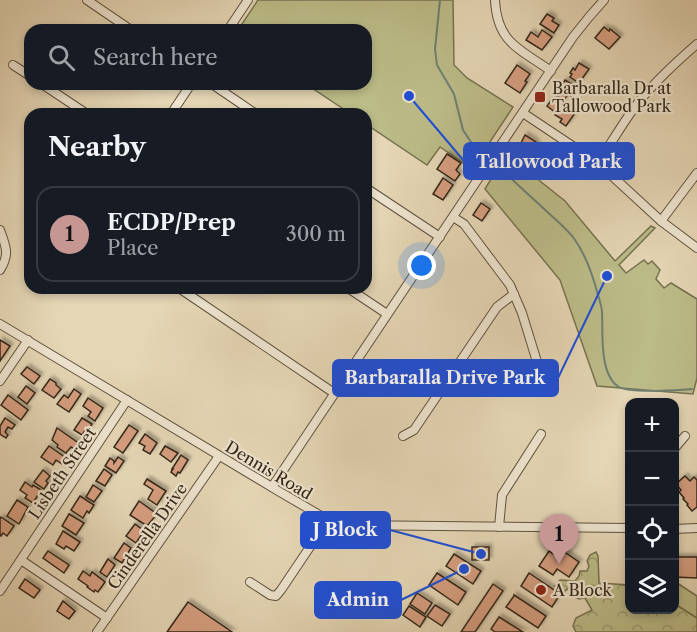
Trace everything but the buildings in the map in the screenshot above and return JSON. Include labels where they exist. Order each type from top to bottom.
[{"type":"street","points":[[87,0],[122,24]]},
{"type":"street","points":[[495,0],[499,24],[507,39],[551,71]]},
{"type":"street","points":[[272,487],[573,37],[604,0]]},
{"type":"street","points":[[232,24],[246,1]]},
{"type":"street","points":[[598,163],[642,98],[697,44]]},
{"type":"street","points":[[13,65],[24,72]]},
{"type":"street","points":[[51,90],[78,108]]},
{"type":"street","points":[[175,108],[187,90]]},
{"type":"street","points":[[221,90],[247,108]]},
{"type":"street","points":[[523,112],[598,163],[661,221],[697,248]]},
{"type":"street","points":[[661,221],[697,173]]},
{"type":"street","points":[[372,192],[440,237]]},
{"type":"street","points":[[453,217],[464,224],[510,285],[522,313],[538,365]]},
{"type":"street","points":[[0,230],[7,255],[0,270]]},
{"type":"street","points":[[188,294],[334,393]]},
{"type":"street","points":[[357,294],[387,314]]},
{"type":"street","points":[[403,436],[414,430],[497,306],[514,294]]},
{"type":"street","name":"Dennis Road","points":[[0,324],[335,524],[625,528]]},
{"type":"street","points":[[0,381],[28,340]]},
{"type":"street","name":"Lisbeth Street","points":[[0,591],[127,400]]},
{"type":"street","points":[[500,527],[502,495],[541,434]]},
{"type":"street","points":[[679,444],[685,436]]},
{"type":"street","name":"Cinderella Drive","points":[[97,632],[219,456]]},
{"type":"street","points":[[249,582],[270,595],[276,596],[327,520]]},
{"type":"street","points":[[679,529],[697,528]]},
{"type":"street","points":[[21,560],[107,618]]},
{"type":"green space","points":[[258,0],[453,0],[454,65],[467,78],[513,107],[472,169],[440,147],[427,165],[372,128],[372,108],[342,108],[315,90],[372,90],[372,24],[242,24]]},
{"type":"green space","points":[[506,154],[565,201],[615,261],[651,226],[655,228],[619,265],[626,273],[644,260],[648,264],[652,261],[660,270],[656,279],[664,288],[671,283],[697,299],[697,378],[693,394],[597,386],[560,280],[485,189]]},
{"type":"green space","points":[[596,552],[598,556],[599,583],[625,585],[625,614],[679,614],[679,607],[697,618],[697,632],[576,632],[573,626],[576,618],[592,610],[585,598],[579,599],[569,594],[572,589],[558,590],[555,586],[560,580],[575,581],[580,571],[587,571],[589,566],[587,561],[590,555]]},
{"type":"green space","points":[[679,584],[697,596],[697,618],[679,607]]},
{"type":"waterway","points":[[440,0],[435,49],[437,65],[454,94],[463,130],[473,145],[483,154]]},
{"type":"waterway","points":[[499,167],[566,229],[581,250],[601,304],[603,353],[608,373],[613,381],[619,387],[633,390],[692,389]]},
{"type":"place","name":"Tallowood Park","points":[[409,96]]},
{"type":"place","name":"Barbaralla Dr at Tallowood Park","points":[[540,97]]},
{"type":"place","name":"Barbaralla Drive Park","points":[[607,276]]},
{"type":"place","name":"J Block","points":[[481,554]]},
{"type":"place","name":"ECDP/Prep","points":[[559,564]]},
{"type":"place","name":"Admin","points":[[464,569]]},
{"type":"place","name":"A Block","points":[[541,590]]}]
